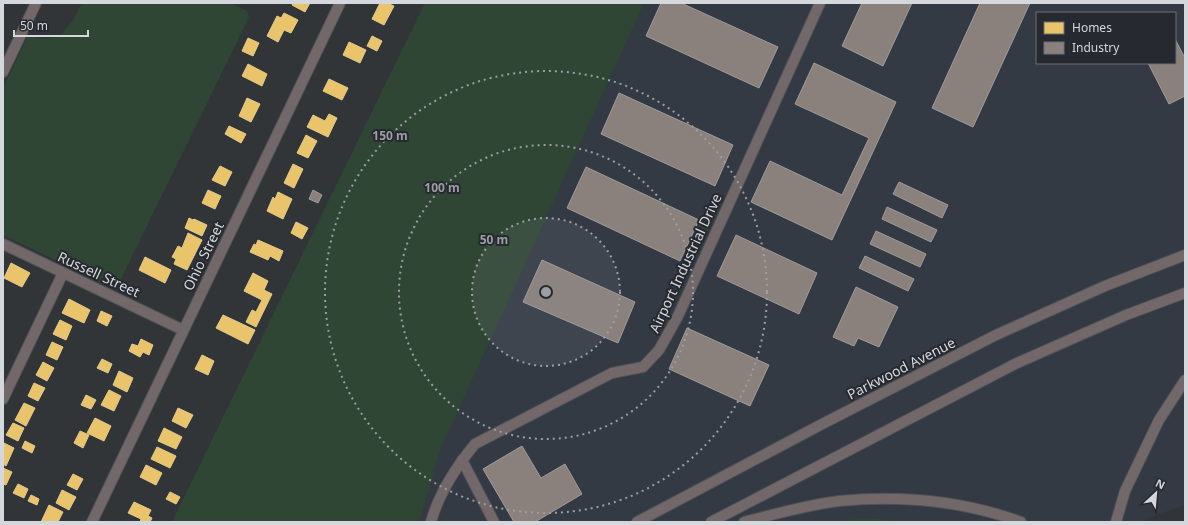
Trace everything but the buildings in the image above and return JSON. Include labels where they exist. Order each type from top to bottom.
[{"type":"street","points":[[3,72],[36,3]]},
{"type":"street","name":"Ohio Street","points":[[92,522],[340,3]]},
{"type":"street","name":"Airport Industrial Drive","points":[[431,522],[443,493],[462,460],[475,444],[612,373],[643,368],[659,350],[678,316],[820,3]]},
{"type":"street","name":"Russell Street","points":[[3,244],[183,330]]},
{"type":"street","name":"Parkwood Avenue","points":[[637,522],[832,419],[996,335],[1105,286],[1185,256]]},
{"type":"street","points":[[3,399],[64,273]]},
{"type":"street","points":[[711,522],[1015,364],[1126,315],[1185,292]]},
{"type":"street","points":[[1116,522],[1125,491],[1159,420],[1185,380]]},
{"type":"street","points":[[462,460],[494,522]]},
{"type":"street","points":[[744,522],[837,502],[906,498],[955,504],[980,509],[1021,522]]},
{"type":"shaded area","points":[[425,3],[1185,3],[1185,505],[1145,519],[1145,522],[646,522],[692,489],[627,522],[172,522]]},
{"type":"green space","points":[[82,3],[230,3],[247,11],[249,17],[116,289],[3,235],[3,88],[28,36],[45,39],[59,37],[74,19]]},
{"type":"green space","points":[[425,3],[644,3],[440,450],[419,522],[172,522]]},
{"type":"green space","points":[[861,518],[919,522],[834,522]]}]
